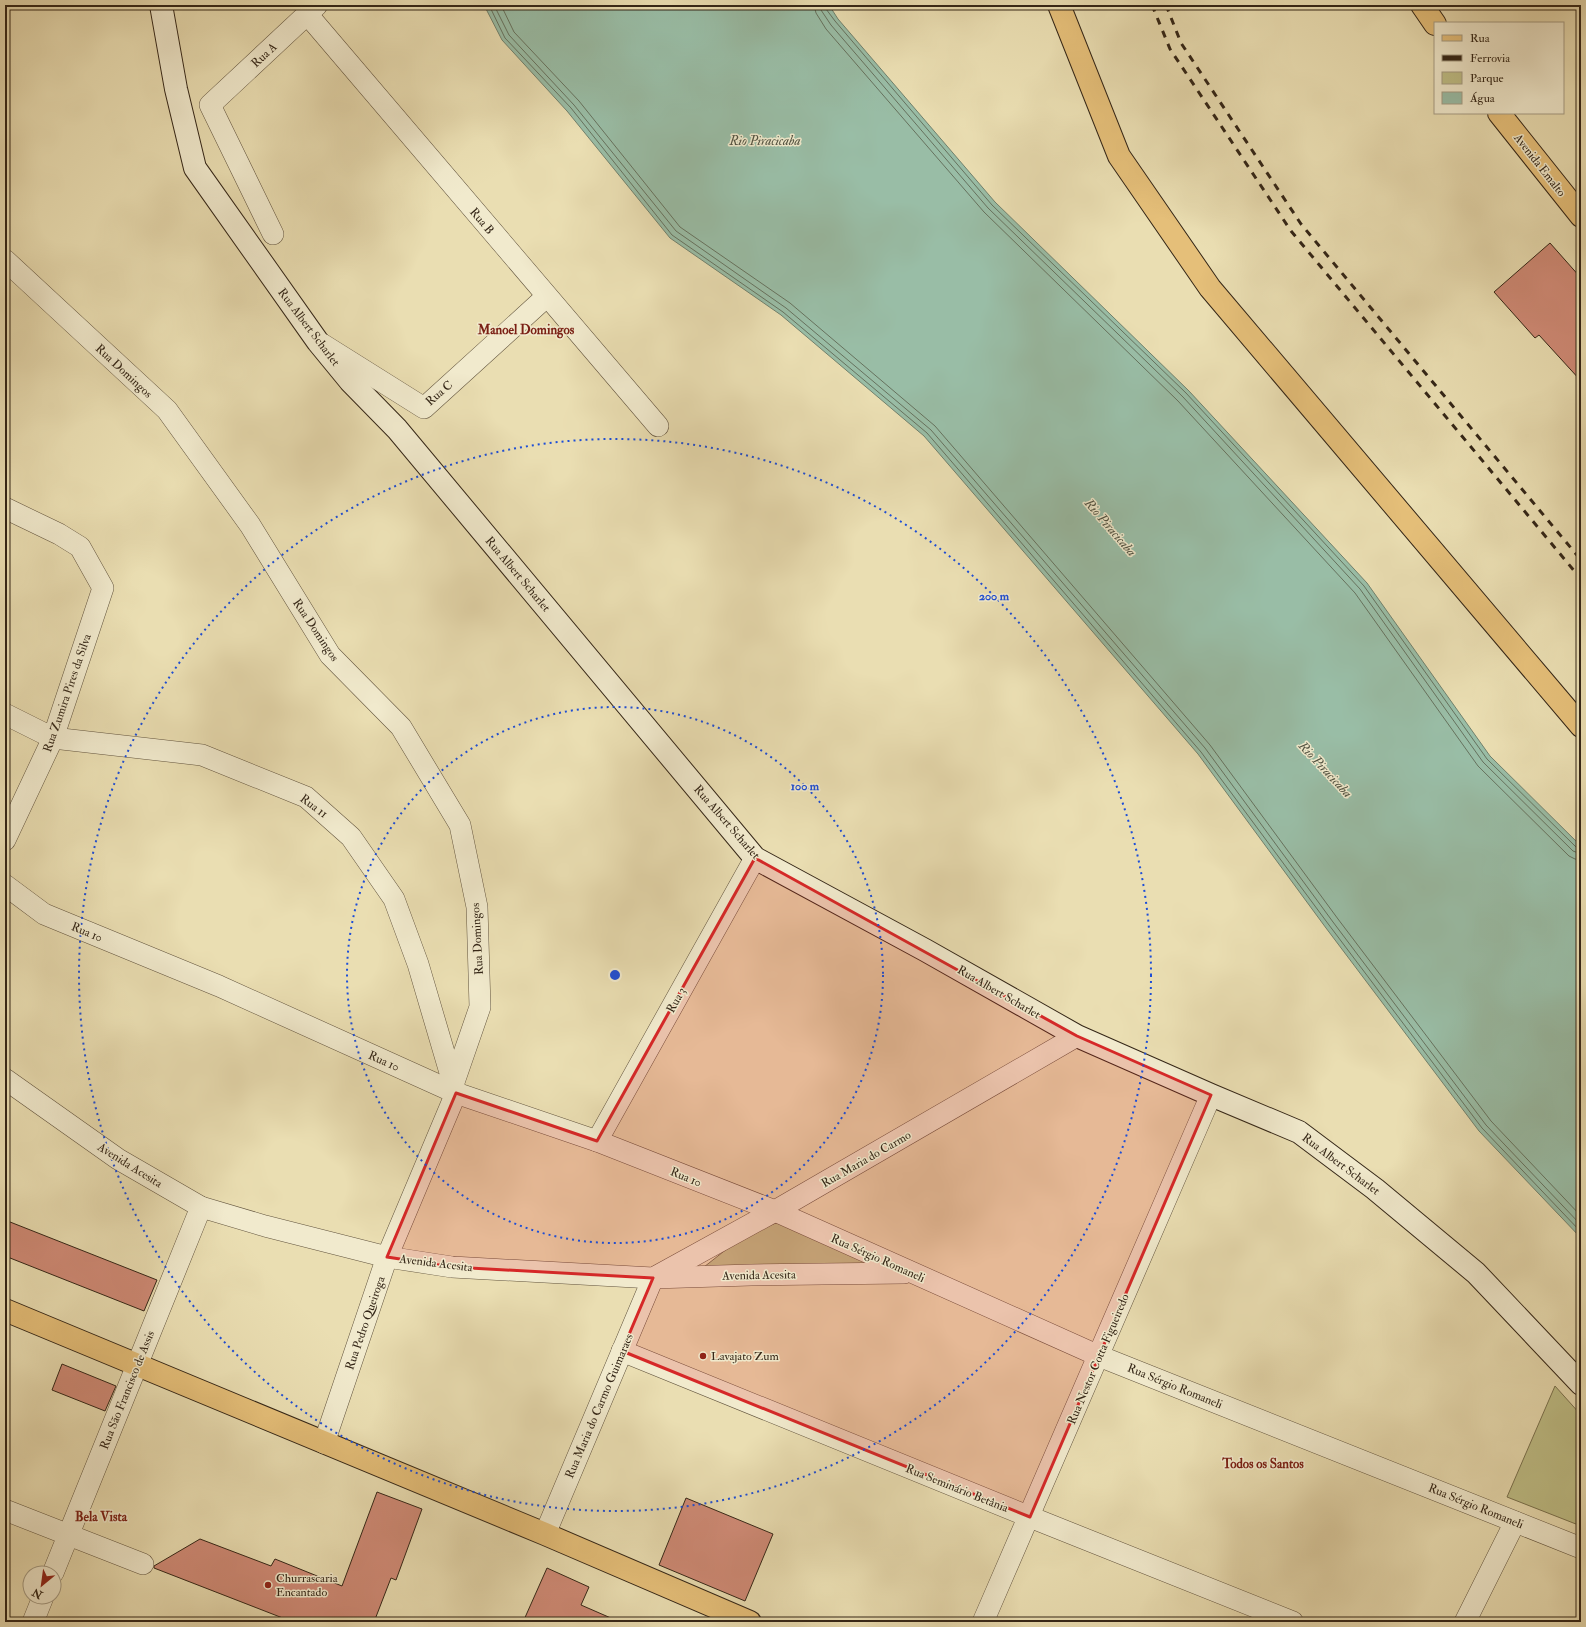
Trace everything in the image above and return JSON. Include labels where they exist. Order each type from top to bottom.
[{"type":"main road","name":"Rua Albert Scharlet","points":[[162,5],[176,89],[195,168],[318,342],[350,381],[397,429],[755,858],[925,950],[1077,1036],[1299,1132],[1375,1189],[1476,1273],[1581,1384]]},
{"type":"main road","points":[[1059,5],[1119,156],[1210,288],[1581,726]]},
{"type":"main road","points":[[1422,5],[1434,23]]},
{"type":"main road","name":"Avenida Emalto","points":[[1500,114],[1581,216]]},
{"type":"main road","points":[[5,1310],[545,1534],[750,1622]]},
{"type":"street","name":"Rua A","points":[[272,234],[210,105],[312,9]]},
{"type":"street","name":"Rua B","points":[[312,9],[546,297],[658,426]]},
{"type":"street","name":"Rua Domingos","points":[[5,260],[167,410],[250,525],[330,655],[401,727],[460,825],[477,907],[480,1007],[454,1089]]},
{"type":"street","name":"Rua C","points":[[318,342],[424,408],[546,297]]},
{"type":"street","name":"Rua Zumira Pires da Silva","points":[[5,508],[59,534],[80,547],[103,588],[53,738],[5,840]]},
{"type":"street","name":"Rua 11","points":[[5,714],[53,738],[202,755],[306,797],[351,837],[394,899],[418,964],[454,1089]]},
{"type":"street","name":"Rua 3","points":[[597,1141],[755,858]]},
{"type":"street","name":"Rua 10","points":[[5,885],[44,914],[219,986],[454,1089],[597,1141],[775,1211]]},
{"type":"street","name":"Rua Maria do Carmo","points":[[653,1278],[775,1211],[1077,1036]]},
{"type":"street","name":"Avenida Acesita","points":[[5,1079],[118,1159],[201,1207],[265,1226],[387,1257],[452,1267],[653,1278],[911,1273]]},
{"type":"street","name":"Rua Pedro Queiroga","points":[[324,1443],[387,1257],[454,1089]]},
{"type":"street","name":"Rua Nestor Cotta Figueiredo","points":[[983,1622],[1030,1517],[1211,1095]]},
{"type":"street","name":"Rua São Francisco de Assis","points":[[56,1565],[201,1207]]},
{"type":"street","name":"Rua Sérgio Romaneli","points":[[775,1211],[1099,1356],[1581,1548]]},
{"type":"street","name":"Rua Maria do Carmo Guimaraes","points":[[545,1534],[653,1278]]},
{"type":"street","name":"Rua Seminário Betânia","points":[[622,1351],[1293,1622]]},
{"type":"street","points":[[5,1510],[142,1564]]},
{"type":"street","points":[[1465,1622],[1515,1522]]},
{"type":"street","points":[[33,1622],[40,1605]]},
{"type":"highlighted area","points":[[755,858],[1077,1036],[1211,1095],[1030,1517],[622,1351],[653,1278],[452,1267],[387,1257],[456,1093],[597,1141]]},
{"type":"green space","points":[[782,1221],[874,1265],[704,1267],[747,1233]]},
{"type":"green space","points":[[1555,1386],[1581,1415],[1581,1526],[1507,1497]]},
{"type":"water","name":"Rio Piracicaba","points":[[484,5],[829,5],[838,19],[995,202],[1189,391],[1367,583],[1490,756],[1581,846],[1581,1238],[1479,1131],[1326,928],[1198,754],[924,436],[781,315],[670,238],[567,111],[502,40]]},
{"type":"building","points":[[1550,243],[1581,278],[1581,381],[1539,335],[1535,338],[1494,292]]},
{"type":"building","points":[[5,1220],[157,1280],[144,1311],[5,1256]]},
{"type":"building","points":[[62,1364],[116,1386],[105,1411],[52,1390]]},
{"type":"building","name":"Churrascaria Encantado","points":[[377,1492],[422,1509],[396,1580],[391,1578],[374,1622],[293,1622],[154,1568],[154,1566],[200,1539],[271,1566],[275,1559],[342,1586]]},
{"type":"building","points":[[686,1498],[773,1534],[745,1601],[659,1565]]},
{"type":"building","points":[[547,1568],[589,1587],[581,1605],[620,1622],[523,1622]]},
{"type":"railway","points":[[1152,5],[1170,49],[1291,231],[1581,579]]},
{"type":"railway","points":[[1166,5],[1181,43],[1301,224],[1581,560]]},
{"type":"place","name":"Lavajato Zum","points":[[703,1356]]},
{"type":"place","name":"Churrascaria Encantado","points":[[268,1585]]},
{"type":"district","name":"Manoel Domingos","points":[[526,329]]},
{"type":"district","name":"Todos os Santos","points":[[1263,1463]]},
{"type":"district","name":"Bela Vista","points":[[101,1516]]}]
